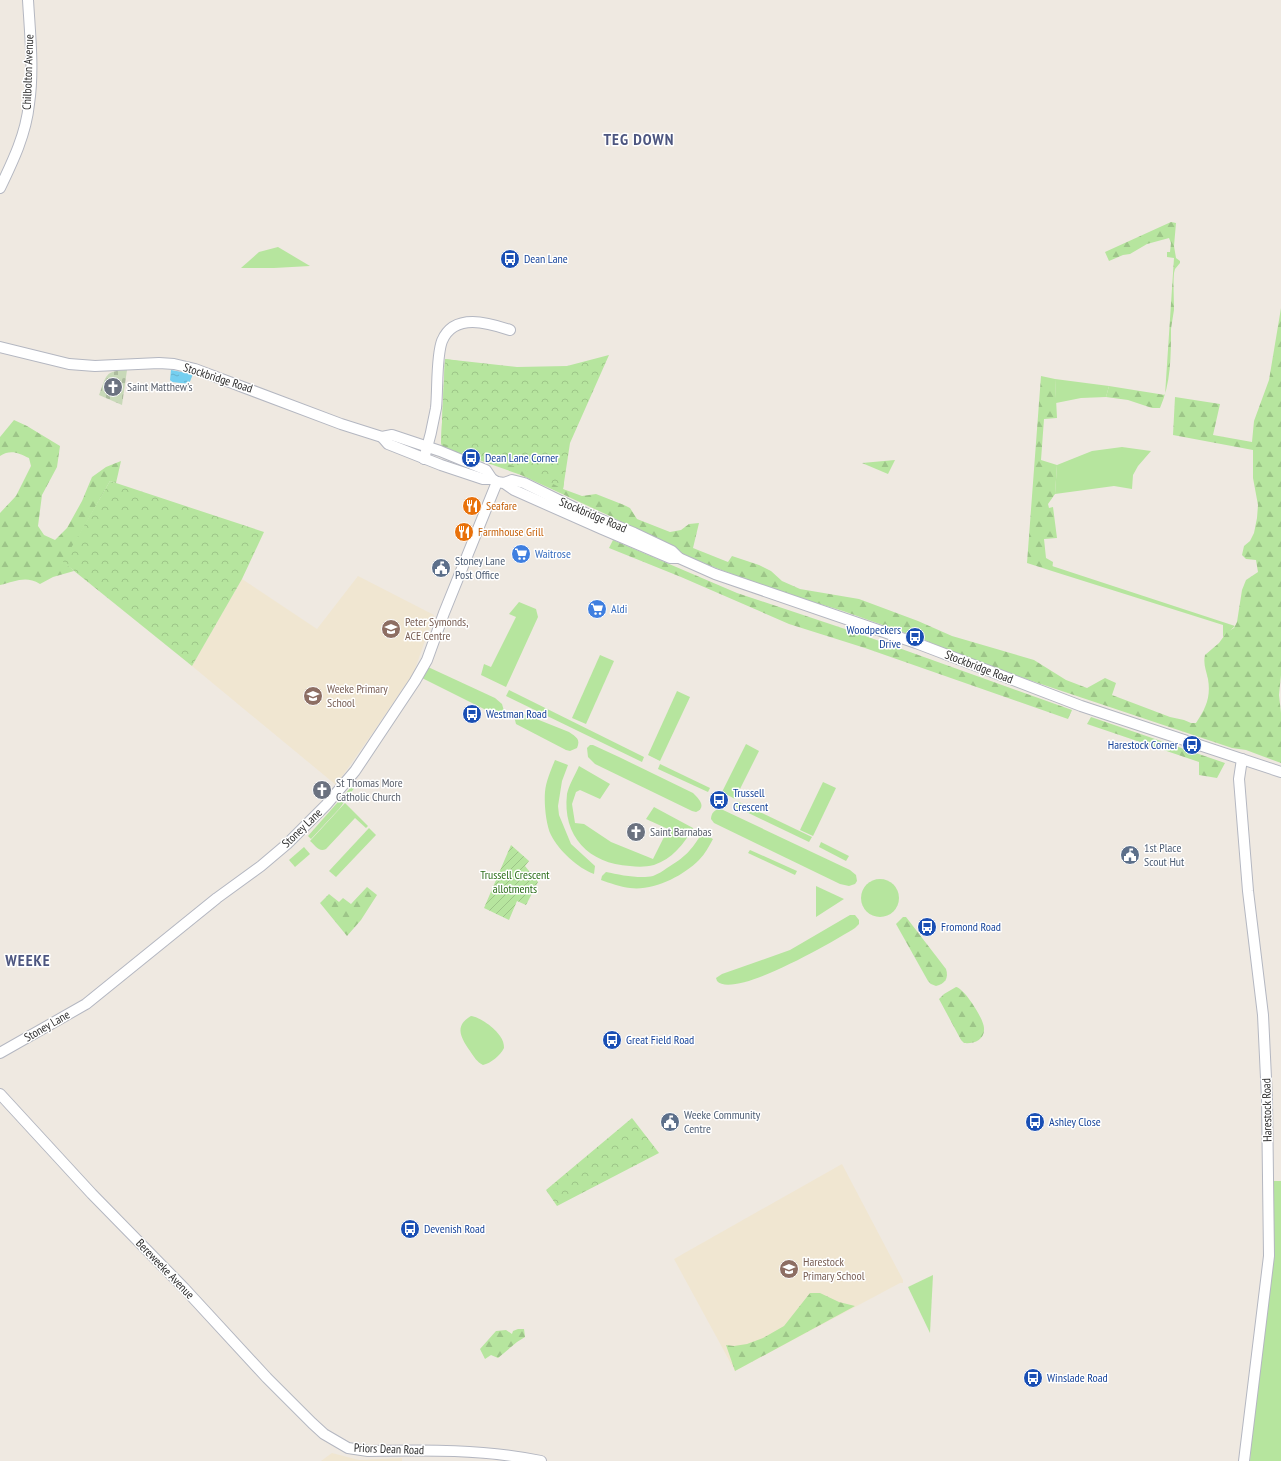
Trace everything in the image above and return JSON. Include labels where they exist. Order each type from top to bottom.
[{"type":"street","name":"Chilbolton Avenue","points":[[0,188],[21,140],[30,104],[30,35],[28,0]]},
{"type":"street","points":[[424,459],[436,408],[442,341],[449,330],[457,325],[472,321],[490,323],[510,330]]},
{"type":"street","name":"Stockbridge Road","points":[[0,347],[69,364],[95,366],[159,362],[174,364],[225,380],[291,404],[308,412],[382,437],[392,435],[428,447],[486,470],[498,481],[514,490],[670,558],[679,558],[714,574],[916,643],[1081,706],[1281,772]]},
{"type":"street","name":"Stockbridge Road","points":[[382,437],[388,444],[424,459],[483,479],[498,481]]},
{"type":"street","name":"Stoney Lane","points":[[0,1053],[86,1004],[217,898],[261,866],[287,844],[326,805],[355,771],[415,681],[427,660],[444,613],[498,481]]},
{"type":"street","name":"Harestock Road","points":[[1242,758],[1239,779],[1263,1015],[1267,1099],[1270,1256],[1244,1461]]},
{"type":"street","name":"Bereweeke Avenue","points":[[0,1094],[92,1194],[184,1288],[267,1378],[324,1434],[334,1440]]},
{"type":"street","name":"Priors Dean Road","points":[[334,1440],[348,1448],[368,1451],[467,1451],[541,1461]]},
{"type":"shaded area","name":"Weeke Primary School","points":[[358,576],[434,615],[414,672],[336,785],[192,666],[242,579],[317,629]]},
{"type":"shaded area","name":"Harestock Primary School","points":[[842,1164],[903,1280],[903,1283],[900,1283],[735,1371],[674,1259]]},
{"type":"shaded area","points":[[332,1453],[359,1460],[402,1458],[402,1461],[321,1461]]},
{"type":"green space","points":[[1171,222],[1176,223],[1174,246],[1176,258],[1180,261],[1180,263],[1175,269],[1174,273],[1174,310],[1171,329],[1168,379],[1165,393],[1174,258],[1167,257],[1167,252],[1170,252],[1171,243],[1169,238],[1147,244],[1130,254],[1123,255],[1109,261],[1105,252]]},
{"type":"green space","points":[[278,247],[310,266],[241,268],[259,252]]},
{"type":"green space","points":[[1281,308],[1281,675],[1279,695],[1281,713],[1281,763],[1246,750],[1232,748],[1029,680],[960,655],[922,639],[843,611],[777,591],[724,571],[680,554],[612,517],[521,475],[442,447],[441,443],[445,359],[472,363],[564,483],[563,489],[582,496],[596,494],[624,505],[630,508],[637,519],[670,532],[681,530],[689,524],[699,523],[693,548],[728,562],[732,556],[759,565],[771,571],[782,581],[800,589],[859,599],[918,621],[952,636],[1034,660],[1066,680],[1087,688],[1105,678],[1116,683],[1112,695],[1170,717],[1196,723],[1203,712],[1209,691],[1204,658],[1205,655],[1219,643],[1227,632],[1234,628],[1237,622],[1242,590],[1246,580],[1258,572],[1256,560],[1246,559],[1242,555],[1244,546],[1250,541],[1254,533],[1258,505],[1253,478],[1253,450],[1173,435],[1175,397],[1220,404],[1213,435],[1252,442],[1254,421],[1269,380]]},
{"type":"green space","points":[[609,355],[570,443],[563,489],[523,469],[441,443],[445,359],[517,367],[567,366]]},
{"type":"green space","points":[[127,370],[122,405],[99,395],[107,375],[114,372]]},
{"type":"green space","points":[[1041,376],[1055,379],[1057,418],[1044,419],[1041,460],[1057,465],[1055,494],[1048,504],[1049,508],[1053,507],[1057,538],[1044,539],[1046,558],[1053,562],[1052,571],[1027,563]]},
{"type":"green space","points":[[1055,379],[1109,386],[1106,397],[1081,398],[1056,403]]},
{"type":"green space","points":[[1109,386],[1165,395],[1160,408],[1152,408],[1128,400],[1106,397]]},
{"type":"green space","points":[[14,420],[60,446],[57,467],[42,495],[38,526],[44,535],[55,540],[67,528],[82,501],[92,477],[106,467],[121,461],[116,483],[110,481],[64,562],[74,571],[53,577],[40,584],[35,581],[25,580],[0,585],[0,513],[16,496],[31,466],[29,458],[18,453],[11,452],[0,456],[0,437]]},
{"type":"green space","points":[[1122,447],[1151,451],[1138,466],[1133,475],[1132,489],[1114,486],[1055,494],[1057,465],[1092,451]]},
{"type":"green space","points":[[895,460],[888,474],[862,463]]},
{"type":"green space","points":[[110,481],[264,532],[242,579],[192,666],[63,562]]},
{"type":"green space","points":[[613,540],[737,593],[857,633],[1072,710],[1068,719],[865,648],[789,624],[681,577],[609,548]]},
{"type":"green space","points":[[1052,566],[1235,626],[1223,637],[1223,625],[1052,571]]},
{"type":"green space","points":[[519,602],[536,609],[538,617],[506,687],[481,675],[484,664],[491,667],[516,617],[509,614]]},
{"type":"green space","points":[[600,655],[614,661],[586,724],[572,718]]},
{"type":"green space","points":[[428,667],[495,698],[502,704],[504,711],[498,716],[422,678]]},
{"type":"green space","points":[[509,690],[644,757],[642,762],[506,696]]},
{"type":"green space","points":[[677,691],[690,697],[660,761],[648,755]]},
{"type":"green space","points":[[519,712],[569,732],[578,740],[577,748],[570,751],[566,750],[516,724],[514,716],[515,713]]},
{"type":"green space","points":[[1091,717],[1225,763],[1217,778],[1199,775],[1199,762],[1087,724]]},
{"type":"green space","points":[[746,744],[759,751],[735,799],[722,792]]},
{"type":"green space","points":[[590,745],[619,757],[693,793],[701,803],[701,808],[696,812],[692,811],[595,764],[588,757],[587,748]]},
{"type":"green space","points":[[555,760],[568,765],[562,781],[558,806],[559,815],[571,844],[595,866],[594,874],[582,868],[564,853],[554,841],[549,831],[546,814],[545,792]]},
{"type":"green space","points":[[660,764],[710,788],[708,792],[658,769]]},
{"type":"green space","points":[[579,766],[610,784],[600,799],[580,790],[576,792],[572,804],[575,823],[584,824],[611,842],[653,859],[668,829],[646,819],[654,807],[693,828],[686,840],[672,855],[654,865],[633,866],[615,864],[602,860],[591,853],[581,845],[574,835],[569,823],[567,809],[567,794]]},
{"type":"green space","points":[[823,782],[836,788],[813,836],[800,830]]},
{"type":"green space","points":[[352,786],[355,787],[339,809],[311,839],[308,836]]},
{"type":"green space","points":[[737,801],[812,837],[809,842],[734,806]]},
{"type":"green space","points":[[345,803],[368,826],[366,828],[355,818],[326,849],[319,849],[310,841]]},
{"type":"green space","points":[[721,809],[850,870],[856,875],[857,881],[855,884],[849,886],[840,884],[714,823],[711,819],[713,813]]},
{"type":"green space","points":[[369,828],[376,835],[336,877],[329,871]]},
{"type":"green space","points":[[702,833],[713,839],[707,850],[699,860],[685,872],[668,881],[649,887],[630,888],[601,880],[602,876],[606,872],[636,877],[653,876],[683,857],[691,849]]},
{"type":"green space","points":[[821,842],[849,856],[846,861],[819,847]]},
{"type":"green space","name":"Trussell Crescent allotments","points":[[511,845],[529,861],[525,866],[538,882],[526,905],[517,901],[509,920],[484,908]]},
{"type":"green space","points":[[304,847],[310,854],[295,867],[289,860]]},
{"type":"green space","points":[[750,850],[797,871],[795,875],[748,853]]},
{"type":"green space","points":[[876,879],[884,879],[891,882],[896,887],[899,898],[896,909],[891,914],[884,917],[876,917],[869,914],[864,909],[861,902],[861,894],[864,887],[869,882]]},
{"type":"green space","points":[[816,886],[844,899],[816,917]]},
{"type":"green space","points":[[367,887],[377,895],[361,920],[347,936],[320,903],[329,894],[339,902],[343,898],[351,904]]},
{"type":"green space","points":[[850,915],[855,915],[859,920],[859,924],[855,928],[785,966],[763,976],[743,982],[727,985],[717,981],[716,978],[722,974],[790,950]]},
{"type":"green space","points":[[903,917],[906,917],[946,969],[947,978],[942,984],[936,986],[928,981],[896,924]]},
{"type":"green space","points":[[956,987],[964,993],[981,1018],[984,1028],[983,1036],[975,1042],[964,1043],[961,1040],[939,999],[944,994]]},
{"type":"green space","points":[[471,1016],[479,1018],[491,1026],[498,1033],[504,1044],[504,1048],[495,1059],[483,1065],[477,1061],[464,1042],[461,1033],[462,1024]]},
{"type":"green space","points":[[632,1118],[659,1153],[557,1206],[546,1190]]},
{"type":"green space","points":[[1268,1181],[1281,1181],[1281,1461],[1250,1461],[1258,1351],[1269,1256]]},
{"type":"green space","points":[[933,1275],[930,1333],[908,1287]]},
{"type":"green space","points":[[810,1293],[820,1293],[839,1302],[855,1306],[735,1371],[726,1345],[734,1346],[747,1344],[763,1338],[784,1326]]},
{"type":"green space","points":[[524,1329],[525,1337],[498,1358],[491,1355],[485,1359],[480,1349],[496,1331],[506,1330],[512,1334],[513,1331]]},
{"type":"water","points":[[171,370],[193,374],[189,384],[172,382],[170,380]]},
{"type":"place","name":"Dean Lane","points":[[510,259]]},
{"type":"place","name":"Saint Matthew's","points":[[113,387]]},
{"type":"place","name":"Dean Lane Corner","points":[[471,458]]},
{"type":"place","name":"Seafare","points":[[472,506]]},
{"type":"place","name":"Farmhouse Grill","points":[[464,532]]},
{"type":"place","name":"Waitrose","points":[[521,554]]},
{"type":"place","name":"Stoney Lane Post Office","points":[[441,568]]},
{"type":"place","name":"Aldi","points":[[597,609]]},
{"type":"place","name":"Peter Symonds, ACE Centre","points":[[391,629]]},
{"type":"place","name":"Woodpeckers Drive","points":[[915,637]]},
{"type":"place","name":"Weeke Primary School","points":[[313,696]]},
{"type":"place","name":"Westman Road","points":[[472,714]]},
{"type":"place","name":"Harestock Corner","points":[[1192,745]]},
{"type":"place","name":"St Thomas More Catholic Church","points":[[322,790]]},
{"type":"place","name":"Trussell Crescent","points":[[719,800]]},
{"type":"place","name":"Saint Barnabas","points":[[636,832]]},
{"type":"place","name":"1st Place Scout Hut","points":[[1130,855]]},
{"type":"place","name":"Fromond Road","points":[[927,927]]},
{"type":"place","name":"Great Field Road","points":[[612,1040]]},
{"type":"place","name":"Weeke Community Centre","points":[[670,1122]]},
{"type":"place","name":"Ashley Close","points":[[1035,1122]]},
{"type":"place","name":"Devenish Road","points":[[410,1229]]},
{"type":"place","name":"Harestock Primary School","points":[[789,1269]]},
{"type":"place","name":"Winslade Road","points":[[1033,1378]]},
{"type":"district","name":"TEG DOWN","points":[[639,139]]},
{"type":"district","name":"WEEKE","points":[[28,960]]}]
